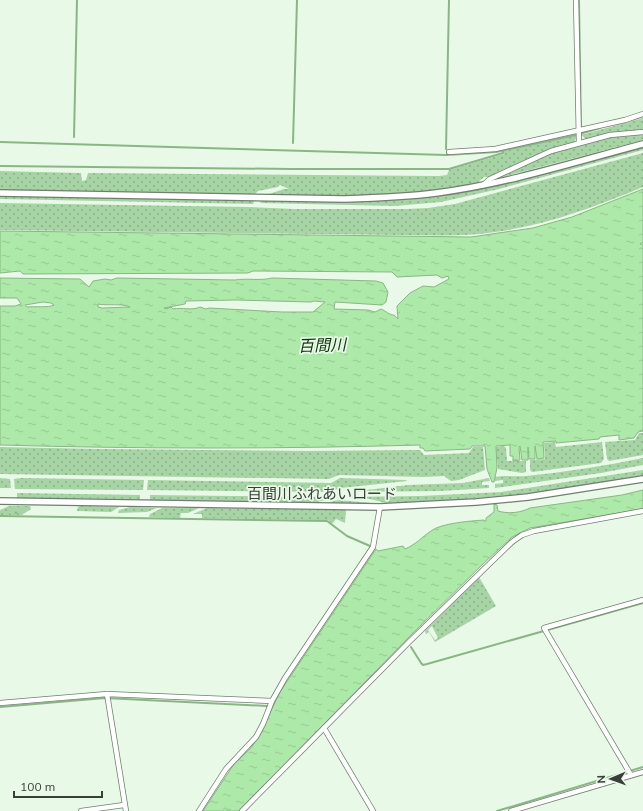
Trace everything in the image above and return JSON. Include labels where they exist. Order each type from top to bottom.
[{"type":"street","points":[[576,0],[580,132],[579,143]]},
{"type":"street","points":[[449,152],[495,149],[580,132],[643,114]]},
{"type":"street","points":[[483,186],[490,179],[551,151],[610,135],[643,132]]},
{"type":"street","points":[[0,193],[344,199],[408,196],[483,186],[643,144]]},
{"type":"street","name":"百間川ふれあいロード","points":[[0,501],[380,507],[528,497],[643,479]]},
{"type":"street","points":[[199,811],[226,769],[256,737],[272,701],[285,678],[373,547],[380,507]]},
{"type":"street","points":[[242,811],[409,642],[512,542],[522,535],[534,531],[643,511]]},
{"type":"street","points":[[630,772],[544,628],[643,600]]},
{"type":"street","points":[[0,703],[107,697],[272,701]]},
{"type":"street","points":[[107,697],[126,811]]},
{"type":"street","points":[[324,728],[373,811]]},
{"type":"street","points":[[511,811],[630,772],[643,773]]},
{"type":"street","points":[[81,811],[124,805]]},
{"type":"green space","points":[[643,118],[643,130],[611,133],[586,139],[581,135]]},
{"type":"green space","points":[[643,134],[643,140],[495,179],[553,152],[611,137]]},
{"type":"green space","points":[[577,135],[574,143],[508,170],[489,177],[484,177],[476,184],[441,190],[342,197],[263,196],[284,189],[289,189],[280,185],[278,187],[258,191],[255,194],[130,194],[0,190],[0,171],[81,173],[82,181],[86,180],[88,173],[439,176],[447,175],[449,170],[504,154],[504,151]]},
{"type":"green space","points":[[643,147],[643,150],[499,189],[441,202],[395,206],[260,203],[262,201],[382,201],[450,195],[506,184]]},
{"type":"green space","points":[[643,153],[643,187],[589,208],[552,220],[514,229],[483,234],[436,235],[0,230],[0,203],[294,209],[428,208],[455,204]]},
{"type":"green space","points":[[0,196],[254,202],[253,204],[0,199]]},
{"type":"green space","points":[[639,433],[643,433],[643,455],[609,461],[607,459],[605,442],[635,440]]},
{"type":"green space","points":[[555,442],[556,447],[602,442],[604,459],[601,463],[532,472],[530,470],[530,460],[545,459],[544,443]]},
{"type":"green space","points":[[504,446],[506,448],[507,461],[526,461],[526,472],[522,473],[498,469],[496,447]]},
{"type":"green space","points":[[0,447],[307,451],[420,450],[424,455],[469,453],[473,447],[483,447],[485,470],[459,480],[451,481],[444,476],[339,475],[329,479],[0,474]]},
{"type":"green space","points":[[643,458],[643,465],[601,473],[495,488],[495,484],[503,483],[503,480],[495,481],[495,477],[555,473]]},
{"type":"green space","points":[[643,470],[643,475],[607,482],[553,490],[484,497],[386,503],[370,499],[347,497],[421,496],[501,492]]},
{"type":"green space","points":[[0,478],[10,479],[11,488],[0,488]]},
{"type":"green space","points":[[340,478],[407,481],[341,488],[329,492],[147,490],[148,480],[331,483]]},
{"type":"green space","points":[[489,478],[490,481],[482,482],[482,485],[489,485],[489,488],[440,491],[350,492],[408,485],[463,483]]},
{"type":"green space","points":[[14,479],[144,480],[143,490],[15,489]]},
{"type":"green space","points":[[17,493],[140,495],[140,499],[17,498]]},
{"type":"green space","points":[[150,495],[338,497],[317,502],[150,500]]},
{"type":"green space","points":[[339,500],[371,503],[325,503]]},
{"type":"green space","points":[[9,506],[30,506],[31,509],[22,515],[0,515],[0,510]]},
{"type":"green space","points":[[15,507],[24,507],[27,509],[25,512],[10,514],[9,511]]},
{"type":"green space","points":[[78,507],[119,507],[111,512],[77,511]]},
{"type":"green space","points":[[130,507],[157,508],[147,512],[118,513],[119,510]]},
{"type":"green space","points":[[162,508],[199,508],[188,513],[181,513],[180,518],[149,517],[150,514]]},
{"type":"green space","points":[[207,508],[346,510],[345,523],[336,519],[332,524],[328,520],[202,518],[202,514],[193,514]]},
{"type":"green space","points":[[479,577],[496,606],[435,642],[429,632],[426,634],[425,631]],"holes":[[[432,626],[438,638],[435,640],[428,630]]]},
{"type":"water","name":"百間川","points":[[643,189],[643,242],[640,244],[643,244],[643,431],[638,432],[634,438],[619,440],[619,435],[600,437],[599,439],[556,443],[556,441],[543,442],[544,458],[537,459],[535,446],[535,459],[529,459],[528,447],[528,460],[522,460],[520,446],[520,460],[513,461],[513,456],[510,456],[510,445],[496,446],[497,468],[494,482],[492,482],[487,469],[485,446],[472,446],[470,449],[425,451],[423,448],[420,448],[420,445],[210,448],[0,445],[0,306],[15,306],[21,304],[17,298],[0,298],[0,278],[80,279],[89,287],[93,281],[105,279],[111,280],[117,278],[235,280],[272,278],[376,281],[383,283],[388,292],[386,302],[382,305],[335,302],[334,309],[368,310],[375,312],[381,309],[394,315],[398,319],[397,306],[410,293],[423,286],[434,287],[449,279],[448,276],[442,278],[437,275],[397,277],[392,272],[253,271],[248,273],[23,274],[20,271],[0,273],[0,231],[471,237],[533,228],[572,217]],"holes":[[[236,300],[325,302],[313,312],[206,309],[200,307],[190,309],[173,309],[171,307],[166,309],[164,308],[185,304],[186,301]],[[43,302],[54,305],[27,307],[25,305]],[[98,304],[123,305],[130,307],[98,307]]]},
{"type":"water","points":[[643,490],[643,509],[530,528],[512,537],[415,631],[239,811],[203,811],[234,764],[251,748],[260,734],[280,692],[376,549],[378,551],[403,546],[405,549],[436,528],[449,524],[486,521],[486,518],[494,512],[494,504],[497,505],[498,511],[514,512],[530,508],[622,495]]},
{"type":"waterway","points":[[74,137],[77,0]]},
{"type":"waterway","points":[[293,143],[297,0]]},
{"type":"waterway","points":[[446,149],[449,0]]},
{"type":"waterway","points":[[579,0],[581,130]]},
{"type":"waterway","points":[[0,142],[446,155],[496,152],[576,135],[600,128]]},
{"type":"waterway","points":[[0,166],[449,169],[503,153],[503,150]]},
{"type":"waterway","points":[[0,516],[327,521],[347,536],[370,546]]},
{"type":"waterway","points":[[411,647],[423,665],[643,603]]},
{"type":"waterway","points":[[0,707],[105,698],[267,706]]},
{"type":"waterway","points":[[497,811],[643,767]]}]
